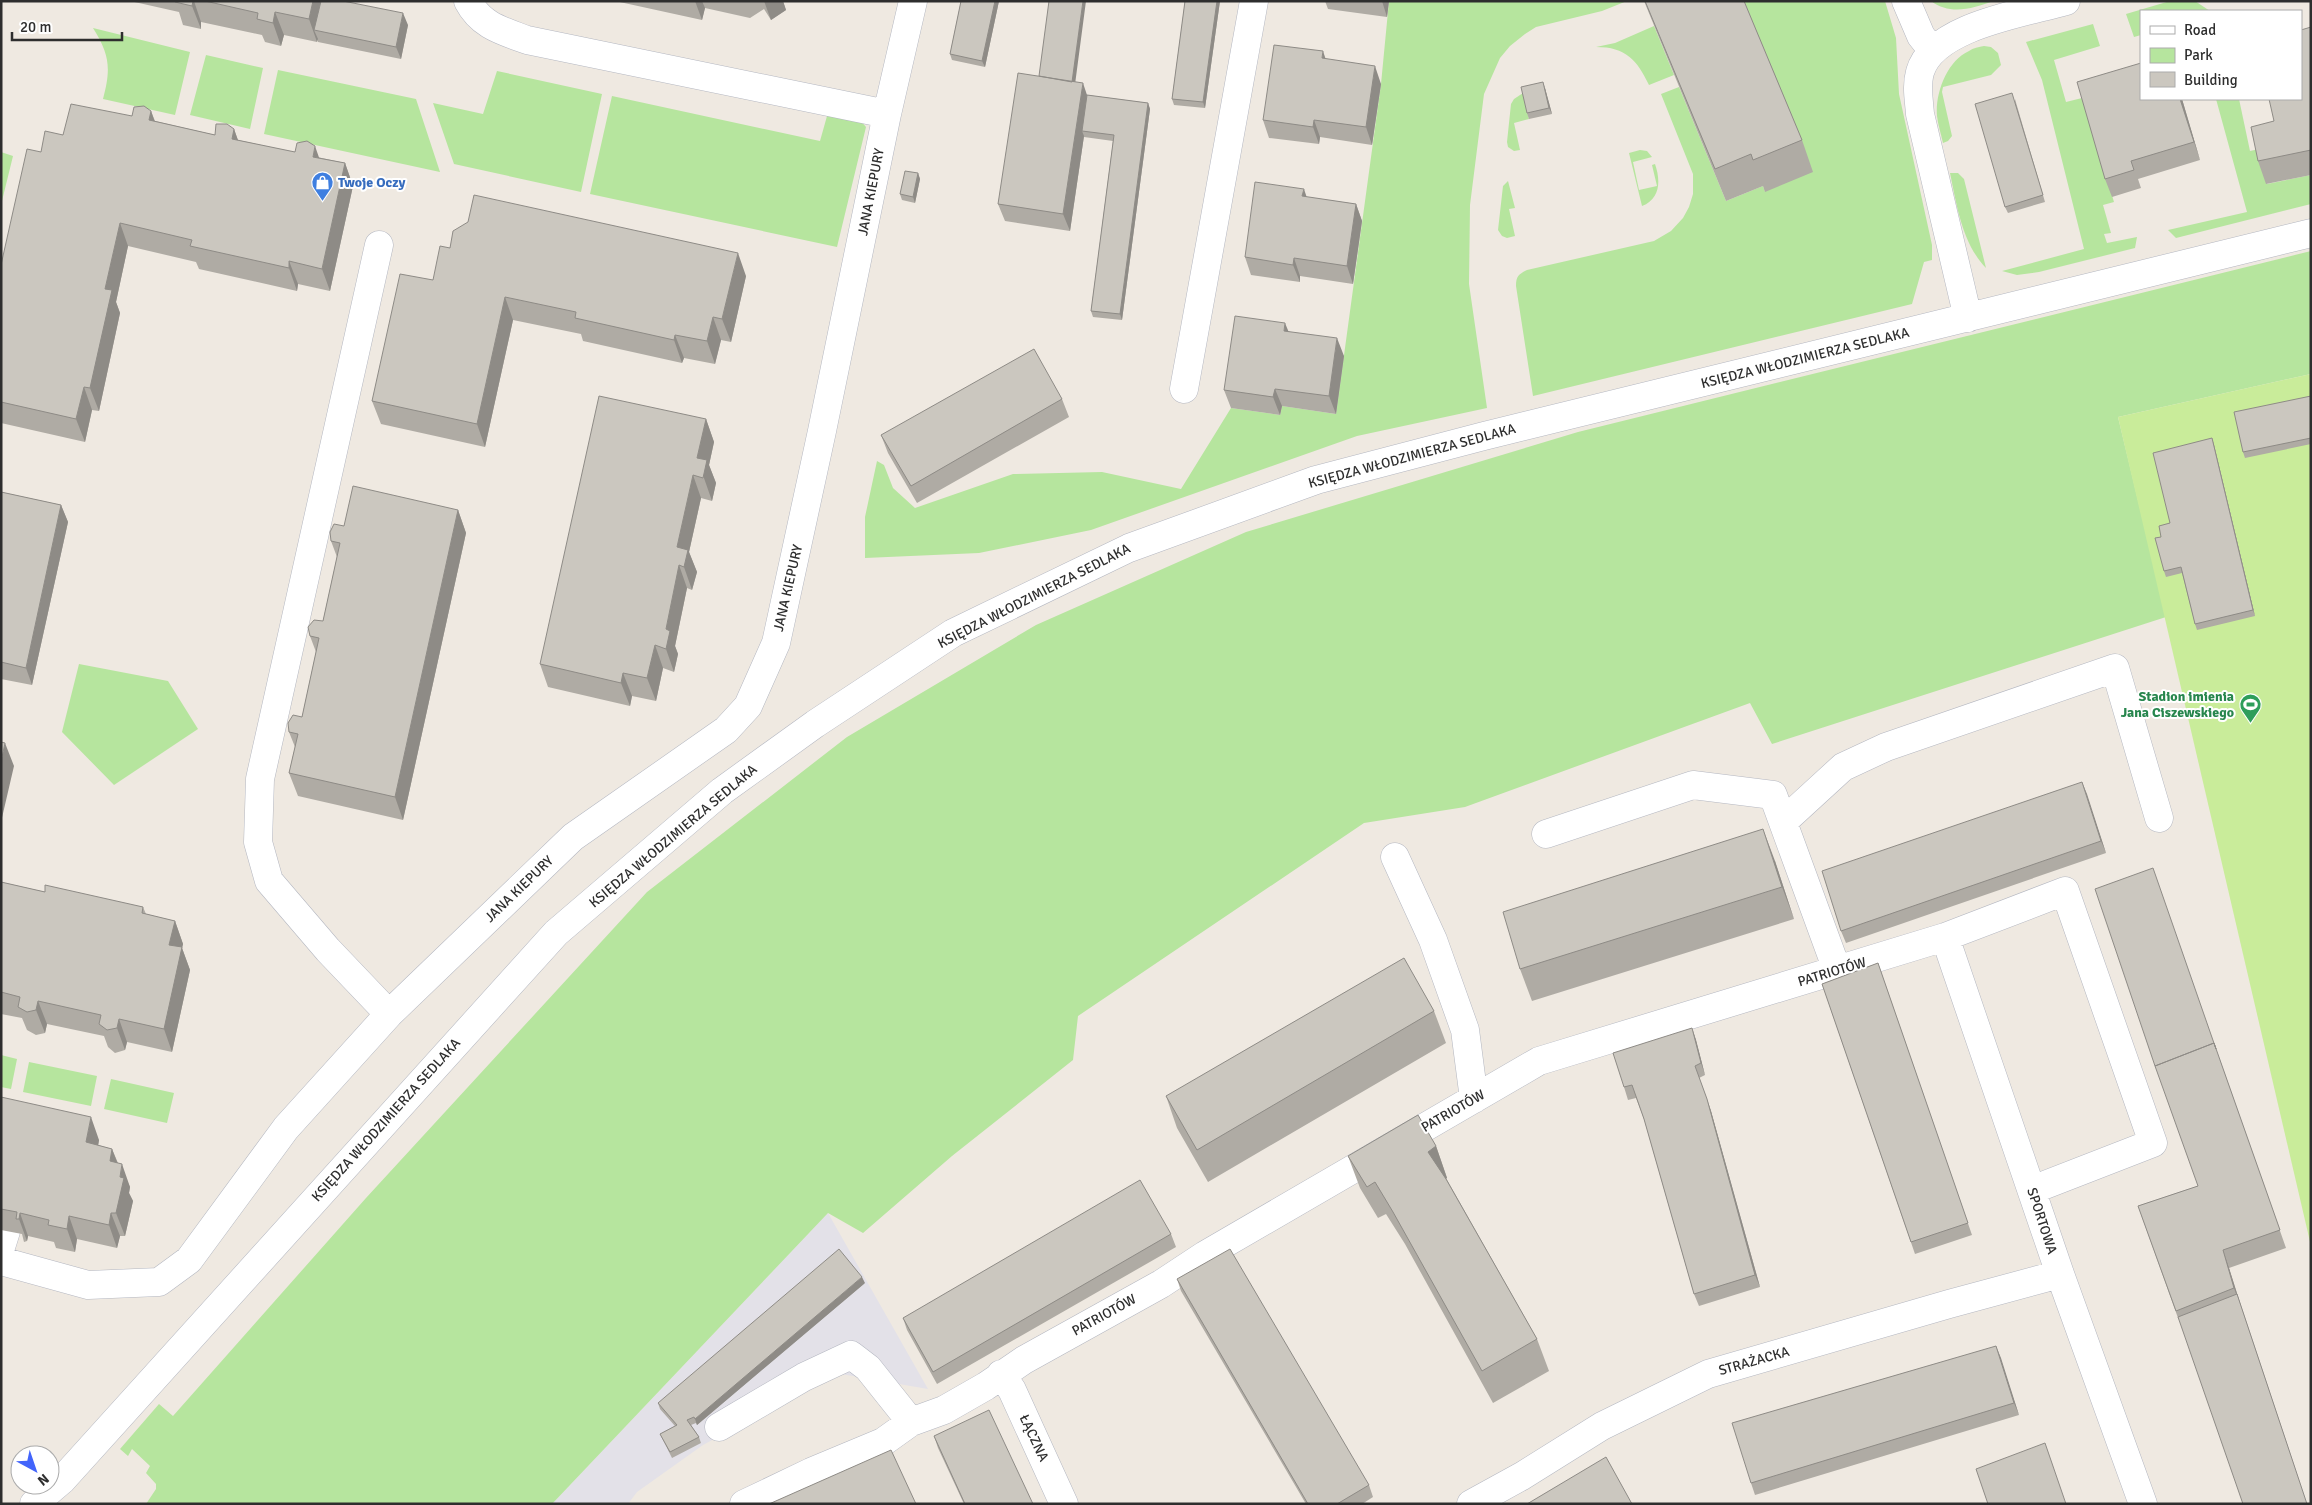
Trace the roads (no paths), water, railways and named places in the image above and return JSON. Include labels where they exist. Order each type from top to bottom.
[{"type":"street","points":[[468,1],[473,11],[490,26],[528,40],[887,114]]},
{"type":"street","name":"JANA KIEPURY","points":[[1,1261],[88,1285],[159,1282],[189,1260],[286,1128],[389,1014],[573,837],[726,730],[748,706],[776,643],[887,114],[913,1]]},
{"type":"street","points":[[1184,389],[1254,1]]},
{"type":"street","points":[[1906,1],[1921,36],[1933,51]]},
{"type":"street","points":[[1968,318],[1920,114],[1918,86],[1920,72],[1933,51],[1948,39],[1963,32],[2066,1]]},
{"type":"street","name":"KSIĘDZA WŁODZIMIERZA SEDLAKA","points":[[48,1500],[556,932],[722,791],[815,724],[953,633],[1129,548],[1316,480],[1493,434],[2311,233]]},
{"type":"street","points":[[379,245],[260,779],[258,842],[269,881],[328,950],[389,1014]]},
{"type":"street","points":[[1783,822],[1843,767],[1886,747],[2115,668],[2159,818]]},
{"type":"street","points":[[1546,834],[1693,785],[1773,795],[1837,970]]},
{"type":"street","points":[[1395,857],[1433,940],[1465,1030],[1474,1099]]},
{"type":"street","name":"PATRIOTÓW","points":[[744,1504],[811,1472],[883,1442],[911,1422],[944,1410],[986,1386],[1024,1360],[1161,1284],[1205,1255],[1539,1061],[1945,937],[2065,891],[2153,1144],[2032,1190]]},
{"type":"street","name":"SPORTOWA","points":[[1945,937],[2060,1274],[2143,1504]]},
{"type":"street","name":"STRAŻACKA","points":[[1471,1504],[1522,1476],[1602,1426],[1708,1374],[2060,1274]]},
{"type":"street","points":[[719,1426],[804,1377],[851,1355],[868,1368],[911,1422]]},
{"type":"street","name":"ŁĄCZNA","points":[[1002,1374],[1012,1390],[1064,1504]]},
{"type":"street","points":[[811,1472],[824,1498]]},
{"type":"place","name":"Twoje Oczy","points":[[322,201]]},
{"type":"place","name":"Stadion imienia Jana Ciszewskiego","points":[[2250,723]]}]
